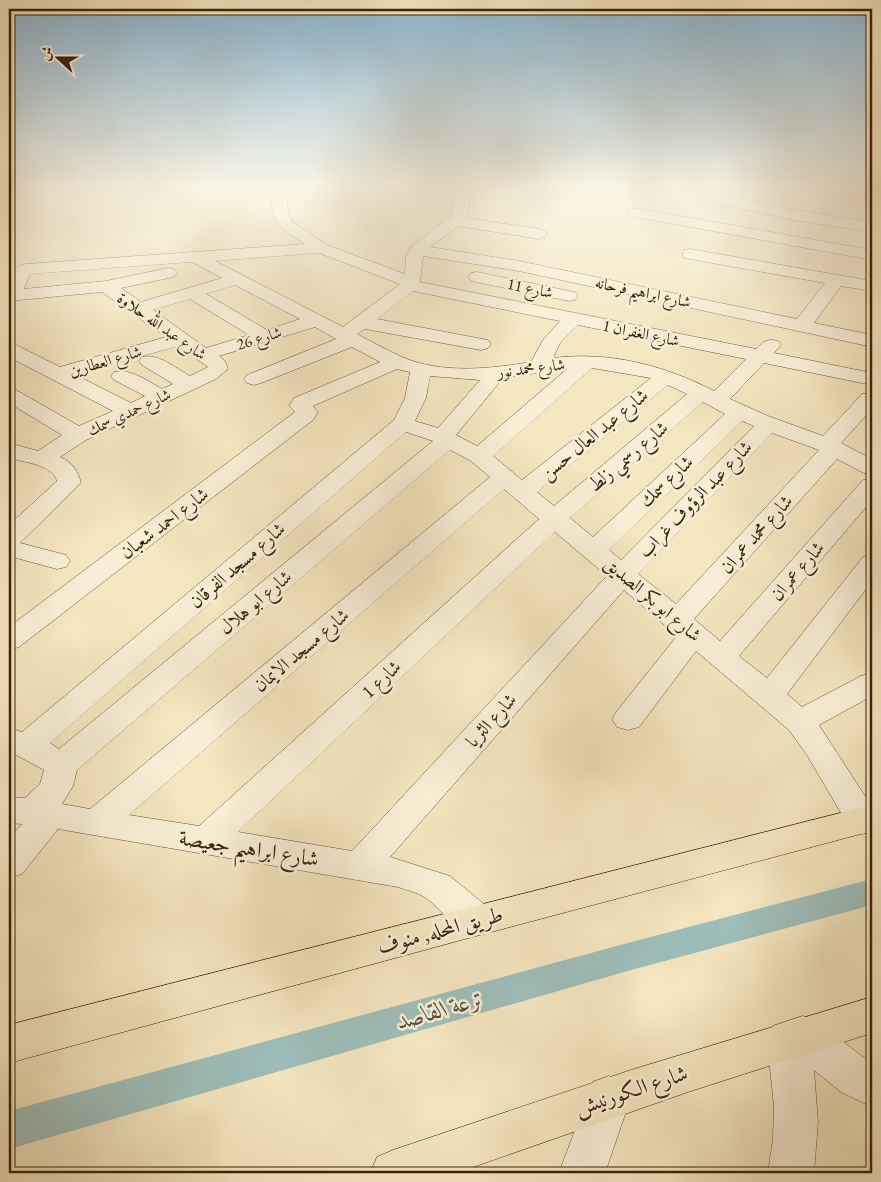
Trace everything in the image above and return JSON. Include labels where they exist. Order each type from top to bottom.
[{"type":"main road","name":"طريق المحله, منوف","points":[[9,1044],[476,920],[867,820]]},
{"type":"main road","name":"شارع الكورنيش","points":[[393,1173],[609,1097],[796,1037],[872,1015]]},
{"type":"street","points":[[313,243],[320,248]]},
{"type":"street","points":[[254,379],[351,332],[413,271],[432,243]]},
{"type":"street","points":[[497,243],[522,247]]},
{"type":"street","points":[[721,259],[734,243]]},
{"type":"street","points":[[808,243],[872,254]]},
{"type":"street","points":[[112,290],[73,290],[11,296],[20,272],[23,270],[320,248],[413,271]]},
{"type":"street","points":[[690,254],[872,286]]},
{"type":"street","name":"شارع محمد نور","points":[[195,257],[315,321],[351,332],[408,366],[473,374],[497,373],[540,365],[587,362],[628,367],[665,377],[739,412],[830,447],[872,468]]},
{"type":"street","points":[[73,290],[79,265]]},
{"type":"street","name":"شارع ابراهيم فرحانه","points":[[413,271],[520,266],[796,332],[868,345]]},
{"type":"street","name":"شارع 11","points":[[413,271],[461,273],[588,300]]},
{"type":"street","name":"شارع الغفران 1","points":[[413,271],[574,319],[760,356],[871,389]]},
{"type":"street","points":[[9,313],[112,290],[168,272]]},
{"type":"street","points":[[138,309],[238,280]]},
{"type":"street","points":[[796,332],[836,280]]},
{"type":"street","name":"شارع عبد الله حلاوة","points":[[112,290],[211,360]]},
{"type":"street","points":[[192,293],[264,336]]},
{"type":"street","points":[[540,365],[546,348],[557,333],[574,319]]},
{"type":"street","name":"شارع 26","points":[[211,360],[239,344],[315,321]]},
{"type":"street","points":[[351,332],[481,344]]},
{"type":"street","name":"شارع رسمي زلط","points":[[555,518],[760,356],[778,338],[796,332]]},
{"type":"street","name":"شارع العطارين","points":[[57,374],[181,339]]},
{"type":"street","points":[[239,344],[256,354]]},
{"type":"street","points":[[9,349],[130,411]]},
{"type":"street","name":"شارع حمدي سمك","points":[[40,460],[78,435],[214,372],[211,360]]},
{"type":"street","points":[[149,361],[189,384]]},
{"type":"street","points":[[479,456],[587,362]]},
{"type":"street","name":"شارع احمد شعبان","points":[[9,641],[305,415],[307,412],[300,406],[302,403],[408,366]]},
{"type":"street","name":"شارع مسجد الفرقان","points":[[18,742],[402,424],[414,405],[420,386],[408,366]]},
{"type":"street","name":"شارع ابو هلال","points":[[61,765],[445,438],[497,373]]},
{"type":"street","points":[[121,376],[162,396]]},
{"type":"street","name":"شارع عبد العال حسن","points":[[514,484],[665,377]]},
{"type":"street","name":"شارع محمد عمران","points":[[628,719],[686,627],[830,447],[871,389]]},
{"type":"street","points":[[9,394],[78,435]]},
{"type":"street","name":"شارع سمك","points":[[594,550],[739,412]]},
{"type":"street","name":"شارع ابو بكر الصديق","points":[[402,424],[445,438],[479,456],[800,722],[867,820]]},
{"type":"street","name":"شارع عبد الرؤوف غراب","points":[[623,574],[768,424]]},
{"type":"street","points":[[9,450],[53,463],[63,468],[69,474],[69,482],[9,540]]},
{"type":"street","name":"شارع مسجد الايمان","points":[[96,823],[514,484]]},
{"type":"street","name":"شارع عمران","points":[[722,657],[872,486]]},
{"type":"street","name":"شارع 1","points":[[206,841],[555,518]]},
{"type":"street","points":[[9,548],[57,561]]},
{"type":"street","points":[[769,696],[872,563]]},
{"type":"street","name":"شارع الثريا","points":[[360,866],[623,574]]},
{"type":"street","points":[[800,722],[872,683]]},
{"type":"street","points":[[9,864],[30,813],[49,797],[60,781],[61,765],[18,742]]},
{"type":"street","name":"شارع ابراهيم جعيصة","points":[[30,813],[400,873],[437,886],[476,920]]},
{"type":"street","points":[[796,1037],[872,1087]]},
{"type":"street","points":[[791,1173],[796,1147],[796,1037]]},
{"type":"street","points":[[582,1173],[609,1097]]},
{"type":"waterway","name":"ترعة القاصد","points":[[9,1130],[624,958],[872,892]]}]
